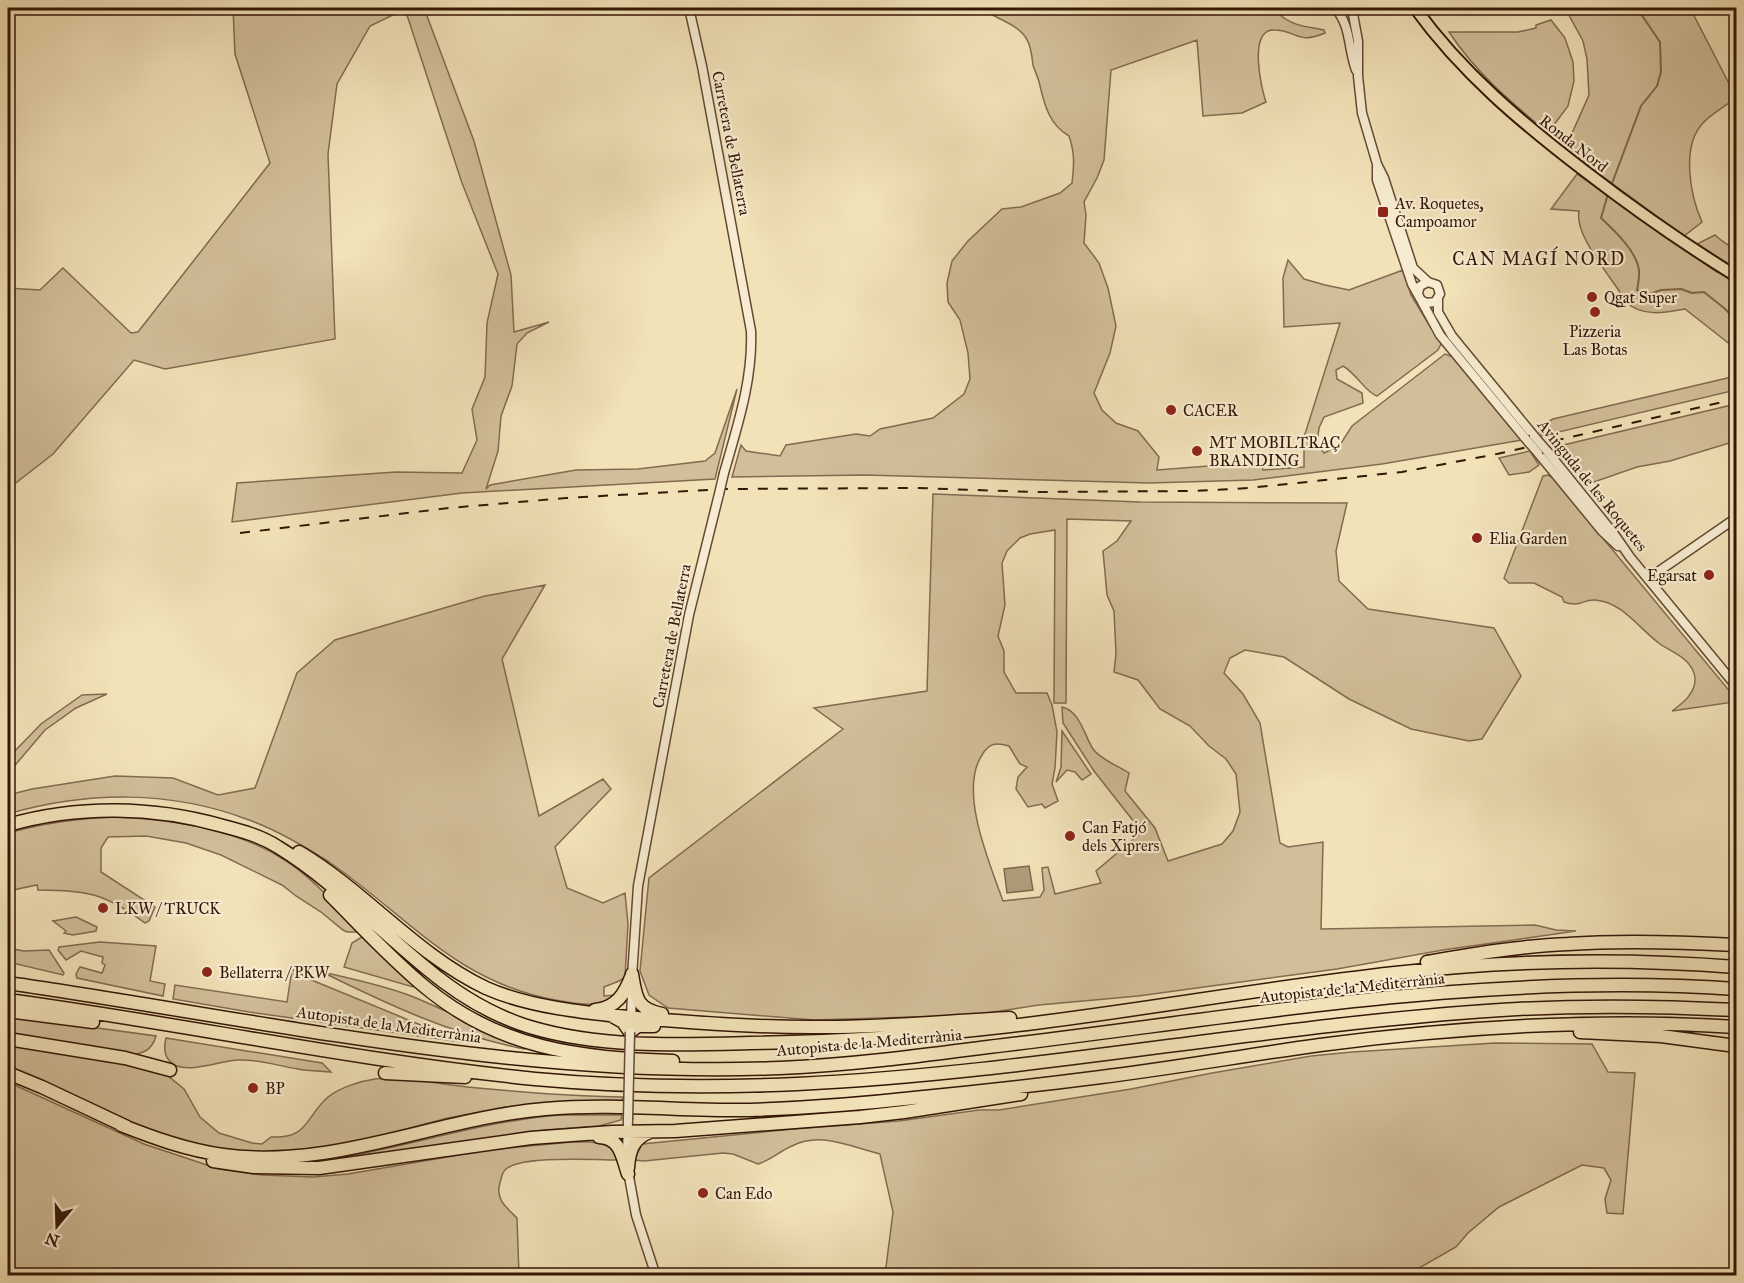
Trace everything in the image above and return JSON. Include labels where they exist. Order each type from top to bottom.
[{"type":"highway","points":[[8,825],[72,812],[98,810],[202,814],[236,822],[267,834],[332,873],[429,951],[474,981],[511,997],[576,1010],[607,1015],[748,1026],[828,1027],[1073,1018]]},
{"type":"highway","points":[[153,812],[207,821],[256,836],[277,846],[325,880],[445,984],[497,1014],[547,1031],[595,1039],[643,1043],[762,1043],[898,1038],[1073,1018],[1460,966],[1569,961],[1639,961],[1737,967]]},
{"type":"highway","points":[[207,821],[255,841],[295,864],[425,987],[472,1020],[503,1035],[542,1047],[605,1057],[675,1061],[751,1061],[818,1066]]},
{"type":"highway","points":[[1365,977],[1402,966],[1481,953],[1566,944],[1654,942],[1737,945]]},
{"type":"highway","points":[[576,1010],[600,1009],[614,1004],[625,992],[632,974]]},
{"type":"highway","points":[[632,974],[638,1001],[644,1008],[710,1024]]},
{"type":"highway","name":"Autopista de la Mediterrània","points":[[8,983],[324,1033],[545,1061],[651,1068],[744,1069],[818,1066],[1003,1046],[1304,1007],[1418,995],[1587,986],[1737,988]]},
{"type":"highway","name":"Autopista de la Mediterrània","points":[[8,1000],[202,1030],[274,1044],[535,1079],[666,1086],[797,1084],[1003,1067],[1336,1025],[1476,1012],[1597,1006],[1737,1010]]},
{"type":"highway","points":[[8,1011],[206,1039],[274,1044]]},
{"type":"highway","points":[[607,1015],[623,1022],[630,1032],[643,1026],[709,1028],[748,1026]]},
{"type":"highway","points":[[121,1125],[169,1143],[204,1152],[242,1157],[288,1157],[361,1146],[477,1119],[545,1109],[602,1107],[751,1110],[909,1099],[1098,1078],[1316,1046],[1462,1030],[1620,1024],[1737,1027]]},
{"type":"highway","points":[[1462,1030],[1628,1034],[1737,1046]]},
{"type":"highway","points":[[8,1039],[125,1058],[170,1070]]},
{"type":"highway","points":[[8,1073],[161,1144],[191,1155],[231,1164],[275,1169],[351,1165],[464,1146],[562,1135],[616,1126],[628,1126],[655,1132]]},
{"type":"highway","points":[[385,1073],[433,1077],[535,1079]]},
{"type":"highway","points":[[628,1172],[633,1143],[640,1137],[655,1132],[904,1112],[1016,1095],[1098,1078]]},
{"type":"highway","points":[[562,1135],[605,1137],[613,1140],[620,1149],[628,1172]]},
{"type":"main road","name":"Ronda Nord","points":[[1415,8],[1439,40],[1472,75],[1541,133],[1684,242],[1737,276]]},
{"type":"main road","name":"Ronda Nord","points":[[1422,8],[1478,74],[1541,133]]},
{"type":"main road","name":"Ronda Nord","points":[[1611,187],[1737,269]]},
{"type":"street","name":"Carretera de Bellaterra","points":[[656,1275],[636,1215],[628,1172],[632,974],[638,886],[694,592],[748,379],[751,357],[751,331],[702,66],[689,8]]},
{"type":"street","name":"Avinguda de les Roquetes","points":[[1335,8],[1347,28],[1351,55],[1358,76]]},
{"type":"street","name":"Avinguda de les Roquetes","points":[[1354,8],[1362,113],[1413,268],[1428,282]]},
{"type":"street","name":"Avinguda de les Roquetes","points":[[1377,164],[1377,180],[1409,277],[1440,335],[1614,534],[1737,686]]},
{"type":"street","points":[[1428,282],[1437,285],[1440,289],[1438,299],[1431,304],[1419,296],[1420,286],[1428,282]]},
{"type":"street","name":"Avinguda de les Roquetes","points":[[1438,299],[1438,312],[1452,336],[1529,437]]},
{"type":"street","points":[[1649,579],[1737,518]]},
{"type":"shaded area","points":[[233,8],[424,8],[474,141],[511,275],[514,332],[549,322],[527,333],[517,344],[512,386],[501,416],[498,451],[486,489],[490,485],[576,470],[638,469],[705,461],[715,453],[737,389],[715,479],[462,493],[232,522],[237,483],[396,472],[462,473],[477,440],[472,409],[485,377],[487,323],[498,274],[462,183],[405,9],[370,26],[337,84],[328,154],[335,339],[165,369],[134,360],[53,454],[8,489],[8,288],[40,290],[63,268],[131,333],[138,332],[270,163],[235,54]]},
{"type":"shaded area","points":[[980,8],[1279,8],[1279,14],[1290,21],[1324,30],[1325,33],[1308,38],[1282,31],[1266,32],[1261,39],[1258,60],[1266,102],[1242,113],[1203,116],[1197,40],[1111,70],[1104,160],[1084,202],[1086,215],[1084,243],[1099,263],[1108,288],[1116,326],[1110,353],[1094,393],[1102,410],[1116,423],[1138,431],[1159,457],[1157,470],[1260,462],[1263,470],[1304,467],[1304,437],[1340,323],[1284,327],[1283,278],[1288,260],[1304,279],[1349,290],[1403,270],[1411,295],[1442,342],[1438,350],[1377,396],[1343,366],[1336,370],[1337,379],[1362,393],[1363,403],[1324,417],[1319,428],[1317,443],[1324,453],[1340,445],[1352,426],[1445,354],[1453,357],[1522,440],[1382,464],[1253,480],[1149,483],[865,475],[732,477],[741,445],[746,451],[780,456],[786,445],[856,434],[870,436],[880,429],[933,418],[964,394],[970,379],[968,353],[960,320],[948,302],[947,283],[952,261],[968,241],[1002,209],[1021,207],[1060,193],[1072,183],[1074,165],[1069,136],[1057,126],[1046,108],[1028,41],[1012,25]]},
{"type":"shaded area","points":[[1565,8],[1690,8],[1736,97],[1707,119],[1696,133],[1692,144],[1690,171],[1694,198],[1702,222],[1684,236],[1565,149],[1589,95],[1587,59],[1583,41]]},
{"type":"shaded area","points":[[1551,20],[1565,38],[1573,62],[1574,81],[1568,106],[1548,133],[1482,74],[1449,32],[1518,32],[1536,28],[1536,25]]},
{"type":"shaded area","points":[[1577,174],[1717,272],[1722,273],[1736,285],[1736,349],[1685,309],[1646,312],[1626,302],[1588,245],[1582,233],[1579,211],[1551,209]]},
{"type":"shaded area","points":[[1715,235],[1734,251],[1736,269],[1697,244]]},
{"type":"shaded area","points":[[1736,376],[1736,390],[1542,436],[1540,432],[1544,424],[1553,419]]},
{"type":"shaded area","points":[[1736,404],[1736,441],[1670,461],[1637,467],[1594,482],[1555,447]]},
{"type":"shaded area","points":[[1530,451],[1539,465],[1529,472],[1509,475],[1499,458]]},
{"type":"shaded area","points":[[1548,475],[1553,478],[1732,694],[1734,702],[1672,711],[1688,697],[1695,683],[1691,666],[1682,657],[1652,638],[1622,611],[1605,602],[1595,600],[1570,604],[1564,602],[1562,597],[1534,583],[1509,583],[1504,578],[1543,476]]},
{"type":"shaded area","points":[[933,494],[1140,502],[1347,503],[1336,551],[1339,581],[1368,609],[1494,628],[1521,676],[1482,739],[1469,741],[1411,729],[1349,699],[1284,657],[1245,650],[1230,658],[1224,673],[1243,694],[1260,723],[1280,843],[1288,847],[1323,842],[1321,929],[1535,925],[1556,930],[1576,931],[1443,950],[1337,969],[1138,996],[1039,1005],[975,1015],[814,1020],[668,1008],[649,995],[640,971],[649,878],[843,729],[814,708],[927,691]],"holes":[[[1067,519],[1131,521],[1117,541],[1103,551],[1107,595],[1114,611],[1116,654],[1114,672],[1138,680],[1160,709],[1190,726],[1209,746],[1226,759],[1236,774],[1240,812],[1233,831],[1222,844],[1168,861],[1155,828],[1125,791],[1129,773],[1096,753],[1077,718],[1068,709],[1062,707],[1063,723],[1094,771],[1142,832],[1096,871],[1101,883],[1055,894],[1048,867],[1042,868],[1044,890],[1040,897],[1003,901],[984,848],[975,807],[973,788],[975,770],[982,755],[993,744],[1009,746],[1020,764],[1027,767],[1018,777],[1016,789],[1028,807],[1042,804],[1045,808],[1058,801],[1052,784],[1057,732],[1052,705],[1047,693],[1016,693],[1004,672],[1004,651],[998,636],[1005,605],[1002,563],[1007,551],[1020,538],[1055,530],[1054,703],[1066,703]]]},
{"type":"shaded area","points":[[545,585],[502,659],[539,816],[603,779],[611,789],[555,847],[567,888],[603,903],[625,893],[628,924],[625,977],[604,987],[604,996],[616,995],[601,1002],[587,1004],[555,1000],[520,991],[488,978],[434,944],[320,856],[270,829],[219,810],[190,803],[129,797],[68,801],[8,814],[8,795],[115,776],[173,778],[218,795],[255,788],[297,673],[335,640],[485,596]]},
{"type":"shaded area","points":[[107,694],[76,708],[45,730],[8,772],[8,758],[41,724],[82,695]]},
{"type":"shaded area","points":[[1062,731],[1091,774],[1082,780],[1075,772],[1067,770],[1056,782],[1061,767]]},
{"type":"shaded area","points":[[118,817],[205,828],[266,849],[308,878],[415,984],[413,987],[344,967],[352,943],[362,937],[359,932],[343,930],[282,885],[221,855],[186,843],[146,836],[108,837],[101,848],[101,872],[155,907],[149,921],[145,923],[118,905],[94,895],[70,891],[38,890],[37,885],[8,891],[8,833],[62,822]]},
{"type":"shaded area","points":[[1029,866],[1033,890],[1007,893],[1004,869]]},
{"type":"shaded area","points":[[76,917],[97,927],[96,931],[73,935],[64,933],[66,931],[53,921]]},
{"type":"shaded area","points":[[100,942],[156,946],[150,981],[165,984],[163,996],[77,978],[76,974],[80,967],[102,973],[105,965],[102,963],[103,957],[81,951],[66,960],[58,950],[59,947]]},
{"type":"shaded area","points":[[8,948],[24,951],[49,950],[64,973],[63,975],[8,962]]},
{"type":"shaded area","points":[[292,969],[314,981],[462,1042],[173,999],[175,985],[287,1002]]},
{"type":"shaded area","points":[[322,972],[378,985],[411,996],[524,1046],[524,1049],[446,1027],[396,1007]]},
{"type":"shaded area","points":[[8,1016],[156,1036],[146,1051],[128,1055],[8,1036]]},
{"type":"shaded area","points":[[166,1038],[322,1063],[331,1072],[302,1070],[246,1060],[183,1068],[173,1064],[167,1058]]},
{"type":"shaded area","points":[[1495,1043],[1592,1044],[1608,1072],[1635,1073],[1623,1214],[1607,1213],[1605,1199],[1611,1180],[1604,1168],[1582,1165],[1499,1207],[1468,1233],[1456,1247],[1407,1275],[878,1275],[886,1267],[893,1212],[880,1154],[836,1142],[814,1140],[792,1146],[758,1164],[733,1154],[723,1153],[634,1160],[642,1144],[899,1121],[979,1110],[999,1110],[1131,1089],[1311,1056]]},
{"type":"shaded area","points":[[8,1045],[116,1061],[168,1076],[184,1089],[200,1117],[219,1133],[262,1144],[271,1137],[283,1137],[300,1130],[328,1097],[338,1091],[350,1085],[375,1079],[409,1079],[525,1092],[623,1097],[622,1102],[569,1101],[505,1107],[448,1118],[356,1142],[292,1152],[240,1152],[168,1139],[8,1068]]},
{"type":"shaded area","points":[[8,1082],[144,1144],[219,1169],[262,1175],[313,1177],[348,1174],[488,1150],[572,1142],[591,1142],[612,1146],[619,1160],[541,1160],[513,1165],[505,1170],[501,1178],[499,1194],[502,1202],[517,1218],[519,1275],[8,1275]]},
{"type":"shaded area","points":[[561,1115],[622,1115],[621,1120],[599,1126],[544,1130],[339,1163],[314,1162],[376,1151],[499,1123]]},
{"type":"waterway","points":[[1611,186],[1641,106],[1657,86],[1661,72],[1660,42],[1637,8]]},
{"type":"waterway","points":[[1608,194],[1601,218],[1626,244],[1636,259],[1639,275],[1637,290],[1647,295],[1661,290],[1681,289],[1692,293],[1704,292],[1736,320]]},
{"type":"railway","points":[[240,533],[449,508],[566,498],[724,489],[917,488],[1034,492],[1195,491],[1249,488],[1402,472],[1497,454],[1736,399]]},
{"type":"place","name":"Av. Roquetes, Campoamor","points":[[1383,212]]},
{"type":"place","name":"Qgat Super","points":[[1592,297]]},
{"type":"place","name":"Pizzeria Las Botas","points":[[1595,312]]},
{"type":"place","name":"CACER","points":[[1171,410]]},
{"type":"place","name":"MT MOBILTRAÇ BRANDING","points":[[1197,451]]},
{"type":"place","name":"Elia Garden","points":[[1477,538]]},
{"type":"place","name":"Egarsat","points":[[1709,575]]},
{"type":"place","name":"Can Fatjó dels Xiprers","points":[[1070,836]]},
{"type":"place","name":"LKW / TRUCK","points":[[103,908]]},
{"type":"place","name":"Bellaterra / PKW","points":[[207,972]]},
{"type":"place","name":"BP","points":[[253,1088]]},
{"type":"place","name":"Can Edo","points":[[703,1193]]},
{"type":"district","name":"CAN MAGÍ NORD","points":[[1539,259]]}]
